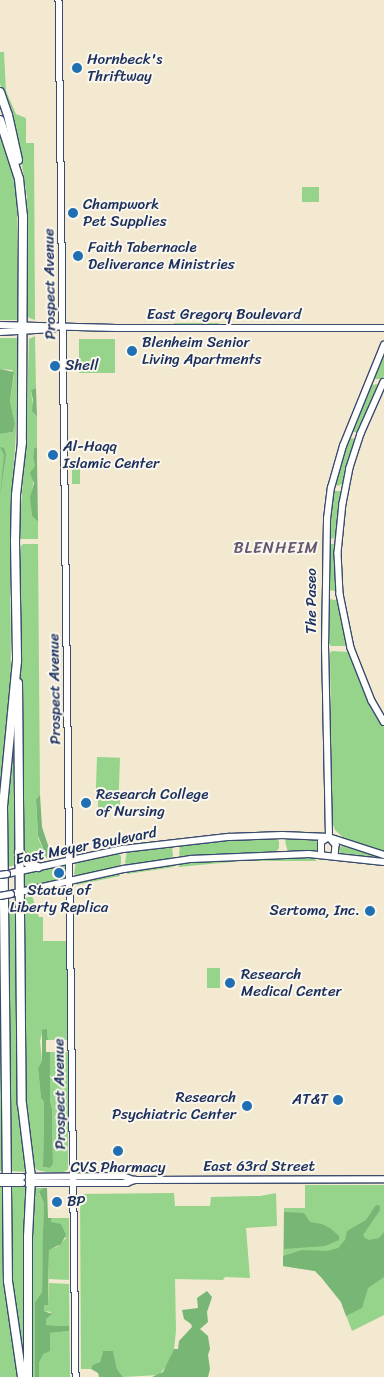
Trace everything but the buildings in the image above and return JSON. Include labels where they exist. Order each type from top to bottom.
[{"type":"highway","points":[[0,92],[14,136],[23,216],[22,442],[16,494],[19,872],[15,893],[22,1113],[31,1180],[28,1237],[28,1377]]},
{"type":"highway","points":[[0,120],[18,179]]},
{"type":"highway","points":[[16,662],[3,817],[8,1281],[22,1377]]},
{"type":"highway","points":[[18,852],[28,864],[38,867]]},
{"type":"main road","name":"Prospect Avenue","points":[[59,0],[76,1377]]},
{"type":"main road","name":"East Gregory Boulevard","points":[[0,325],[23,328]]},
{"type":"main road","name":"East Gregory Boulevard","points":[[0,332],[23,328],[64,326],[384,328]]},
{"type":"main road","name":"The Paseo","points":[[329,837],[325,541],[331,488],[347,434],[384,345]]},
{"type":"main road","name":"The Paseo","points":[[384,382],[358,444],[345,488],[338,541],[340,594],[351,648],[372,701],[384,722]]},
{"type":"main road","name":"East Meyer Boulevard","points":[[0,875],[176,841],[282,835],[329,837],[384,855]]},
{"type":"main road","points":[[321,855],[320,842],[329,837],[336,845],[335,856],[384,862]]},
{"type":"main road","name":"East Meyer Boulevard","points":[[0,896],[124,869],[191,859],[244,855],[335,856]]},
{"type":"main road","name":"East 63rd Street","points":[[31,1180],[74,1176],[123,1176],[134,1180],[384,1180]]},
{"type":"main road","name":"East 63rd Street","points":[[0,1177],[22,1180]]},
{"type":"main road","name":"East 63rd Street","points":[[0,1183],[31,1180],[74,1183],[127,1183],[134,1180]]},
{"type":"green space","points":[[0,52],[4,52],[6,91],[16,114],[26,118],[26,143],[34,143],[35,320],[27,317],[27,197],[17,133],[0,84]]},
{"type":"green space","points":[[0,129],[11,164],[17,197],[18,320],[0,320]]},
{"type":"green space","points":[[302,187],[319,187],[319,202],[302,202]]},
{"type":"green space","points":[[174,323],[219,323],[219,325],[174,325]]},
{"type":"green space","points":[[35,336],[36,388],[31,390],[34,414],[37,417],[37,447],[34,448],[33,458],[35,466],[31,501],[32,516],[38,522],[38,539],[21,539],[19,538],[26,440],[29,339]]},
{"type":"green space","points":[[0,338],[17,338],[18,394],[10,538],[11,676],[0,816],[0,434],[13,432],[15,424],[10,401],[14,375],[12,370],[0,369]]},
{"type":"green space","points":[[79,339],[115,339],[115,373],[79,373]]},
{"type":"green space","points":[[384,353],[384,376],[381,379],[375,379],[373,377]]},
{"type":"green space","points":[[0,369],[14,372],[10,401],[15,424],[13,432],[0,434]]},
{"type":"green space","points":[[379,384],[360,432],[351,432],[371,385]]},
{"type":"green space","points":[[36,388],[37,417],[32,411],[33,400],[31,390]]},
{"type":"green space","points":[[349,438],[357,439],[343,484],[337,486],[335,484],[340,462]]},
{"type":"green space","points":[[0,447],[4,448],[6,454],[0,496],[4,455]]},
{"type":"green space","points":[[37,447],[38,522],[32,516],[30,498],[34,483],[30,473],[35,466],[33,458],[34,448]]},
{"type":"green space","points":[[72,462],[80,462],[80,484],[72,484]]},
{"type":"green space","points":[[335,491],[341,491],[342,494],[336,538],[329,539],[333,494]]},
{"type":"green space","points":[[23,544],[38,544],[40,795],[36,802],[38,838],[47,858],[29,862],[23,856],[19,570],[21,546]]},
{"type":"green space","points":[[329,544],[335,544],[336,548],[337,588],[335,591],[328,590]]},
{"type":"green space","points":[[330,599],[339,601],[347,646],[331,646],[329,643]]},
{"type":"green space","points":[[332,651],[350,652],[364,690],[384,726],[384,852],[347,841],[335,830],[332,822],[330,653]]},
{"type":"green space","points":[[15,717],[17,865],[6,867],[8,790]]},
{"type":"green space","points":[[97,757],[120,758],[119,791],[96,790]]},
{"type":"green space","points":[[40,795],[42,827],[52,857],[47,858],[38,836],[36,800]]},
{"type":"green space","points":[[98,798],[120,798],[120,809],[98,809]]},
{"type":"green space","points":[[275,838],[279,841],[279,848],[276,852],[182,857],[179,855],[180,845],[218,840]]},
{"type":"green space","points":[[289,838],[314,839],[317,843],[317,850],[314,852],[288,852],[285,841]]},
{"type":"green space","points":[[172,846],[173,856],[170,859],[129,865],[125,863],[127,851]]},
{"type":"green space","points":[[342,846],[384,858],[340,853],[338,849]]},
{"type":"green space","points":[[118,853],[121,856],[121,864],[118,867],[78,876],[74,874],[76,862]]},
{"type":"green space","points":[[257,858],[313,858],[317,861],[242,861],[178,867],[180,864]]},
{"type":"green space","points":[[63,865],[66,867],[67,876],[64,879],[23,889],[23,873]]},
{"type":"green space","points":[[172,865],[174,867],[127,874],[128,871]]},
{"type":"green space","points":[[119,873],[120,876],[76,885],[78,882]]},
{"type":"green space","points":[[32,896],[39,917],[43,917],[43,941],[67,941],[68,1040],[48,1040],[47,1029],[42,1033],[40,1041],[42,1061],[38,1068],[41,1098],[44,1102],[43,1167],[50,1168],[53,1164],[50,1052],[68,1052],[68,1169],[64,1172],[37,1170],[32,1164],[24,1111],[22,899]]},
{"type":"green space","points":[[15,900],[19,1109],[28,1172],[10,1171],[7,902]]},
{"type":"green space","points":[[0,930],[1,1011],[3,1171],[0,1171]]},
{"type":"green space","points":[[207,968],[220,968],[220,988],[207,988]]},
{"type":"green space","points":[[47,1029],[46,1052],[50,1052],[50,1100],[52,1109],[53,1164],[50,1168],[43,1167],[44,1102],[41,1098],[38,1068],[42,1061],[42,1030]]},
{"type":"green space","points":[[305,1185],[384,1185],[384,1315],[352,1331],[341,1302],[315,1271],[283,1266],[284,1208],[305,1208]]},
{"type":"green space","points":[[0,1187],[3,1187],[6,1300],[18,1377],[0,1377]]},
{"type":"green space","points":[[10,1187],[27,1187],[24,1220],[25,1376],[12,1291]]},
{"type":"green space","points":[[36,1188],[43,1188],[39,1193],[44,1204],[42,1292],[35,1302],[35,1377],[32,1377],[29,1258],[33,1191]]},
{"type":"green space","points":[[43,1188],[47,1188],[48,1218],[52,1218],[51,1222],[61,1224],[66,1235],[61,1244],[49,1250],[48,1305],[44,1305],[44,1311],[52,1314],[46,1319],[46,1325],[69,1326],[69,1331],[50,1333],[50,1351],[43,1354],[39,1363],[39,1377],[35,1377],[35,1302],[42,1292],[44,1204],[39,1192]]},
{"type":"green space","points":[[174,1193],[175,1206],[210,1206],[211,1197],[260,1196],[276,1193],[277,1226],[246,1228],[250,1278],[225,1277],[223,1280],[175,1279],[176,1331],[174,1349],[167,1365],[159,1375],[123,1377],[117,1369],[113,1351],[103,1351],[100,1362],[92,1365],[91,1369],[81,1369],[80,1194]]},
{"type":"green space","points":[[376,1205],[380,1206],[380,1210],[363,1235],[369,1240],[379,1238],[384,1232],[384,1277],[368,1288],[362,1308],[346,1316],[341,1302],[315,1271],[283,1266],[283,1256],[302,1250],[327,1251],[338,1248],[345,1240],[347,1231],[366,1220]]},
{"type":"green space","points":[[284,1212],[304,1213],[310,1222],[322,1224],[330,1228],[339,1236],[339,1240],[325,1246],[284,1249]]},
{"type":"green space","points":[[52,1218],[69,1218],[69,1280],[49,1279],[49,1249],[57,1247],[66,1238],[51,1222]]},
{"type":"green space","points":[[49,1283],[69,1284],[70,1377],[39,1377],[39,1363],[50,1333],[69,1331],[69,1326],[46,1325],[46,1319],[51,1312],[44,1311],[43,1305],[48,1304]]},
{"type":"green space","points":[[207,1291],[212,1297],[207,1312],[208,1322],[200,1329],[208,1336],[210,1369],[208,1377],[152,1377],[163,1372],[174,1349],[178,1349],[179,1341],[192,1327],[184,1319],[182,1310],[198,1308],[197,1298]]},
{"type":"green space","points":[[103,1351],[113,1351],[117,1369],[123,1377],[99,1377],[98,1373],[91,1369],[92,1365],[100,1362]]},
{"type":"place","name":"Hornbeck's Thriftway","points":[[77,68]]},
{"type":"place","name":"Champwork Pet Supplies","points":[[73,213]]},
{"type":"place","name":"Faith Tabernacle Deliverance Ministries","points":[[78,256]]},
{"type":"place","name":"Blenheim Senior Living Apartments","points":[[132,351]]},
{"type":"place","name":"Shell","points":[[55,366]]},
{"type":"place","name":"Al-Haqq Islamic Center","points":[[53,455]]},
{"type":"place","name":"Research College of Nursing","points":[[86,803]]},
{"type":"place","name":"Statue of Liberty Replica","points":[[59,873]]},
{"type":"place","name":"Sertoma, Inc.","points":[[370,911]]},
{"type":"place","name":"Research Medical Center","points":[[230,983]]},
{"type":"place","name":"AT&T","points":[[338,1100]]},
{"type":"place","name":"Research Psychiatric Center","points":[[247,1106]]},
{"type":"place","name":"CVS Pharmacy","points":[[118,1151]]},
{"type":"place","name":"BP","points":[[57,1202]]},
{"type":"district","name":"BLENHEIM","points":[[276,548]]}]
